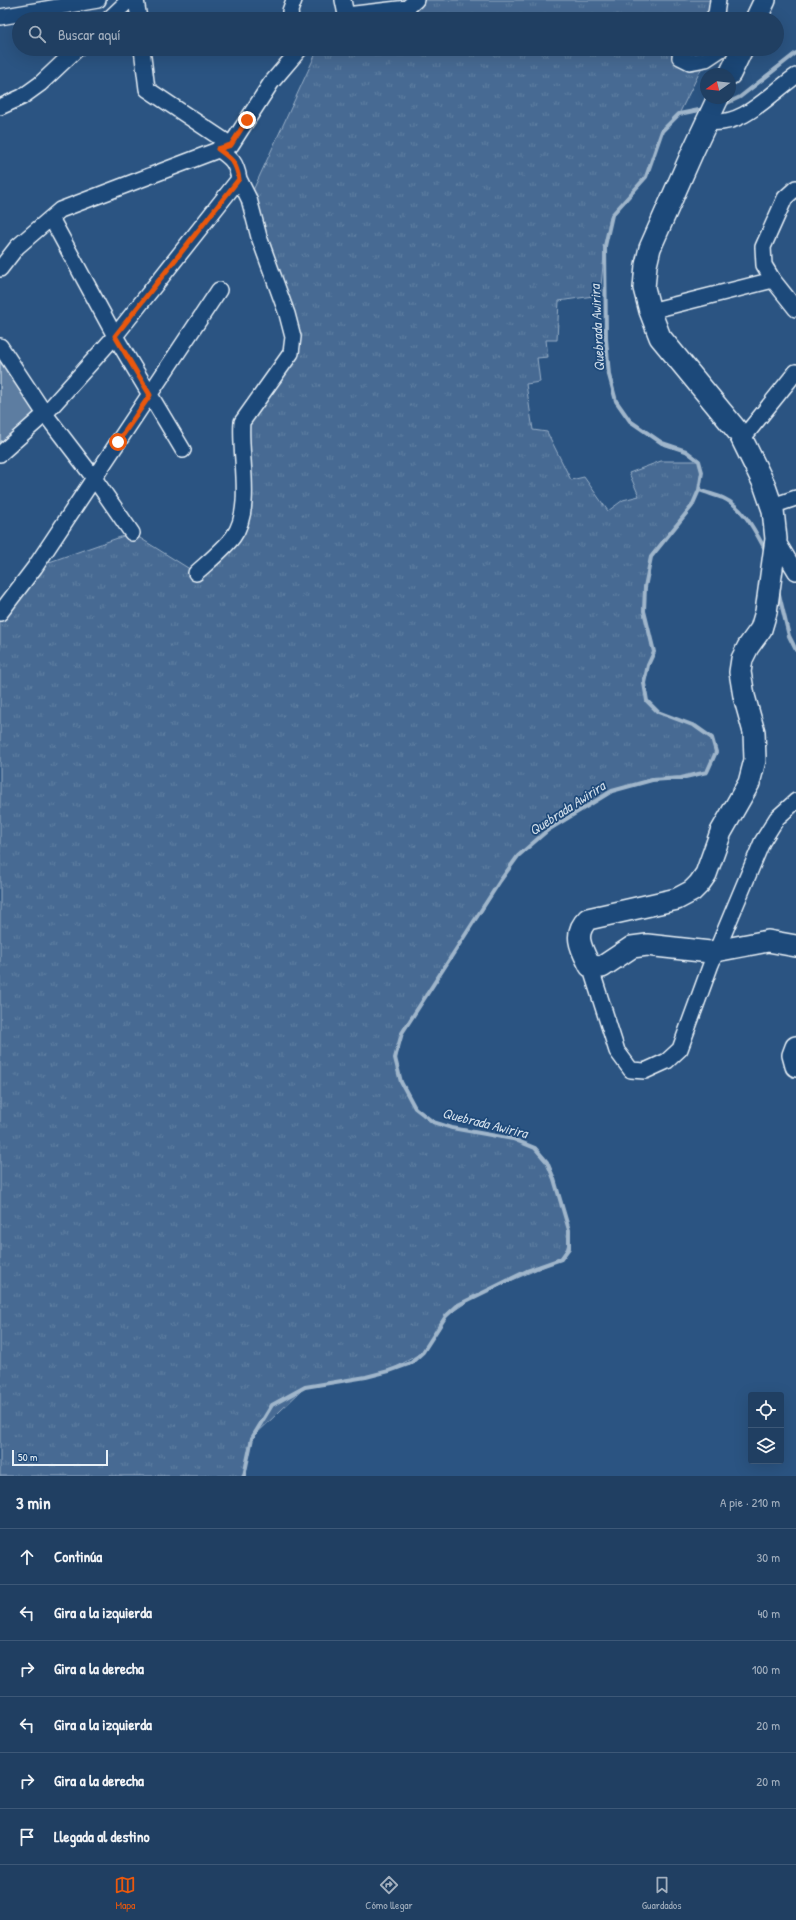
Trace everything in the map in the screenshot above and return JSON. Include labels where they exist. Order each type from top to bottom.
[{"type":"street","points":[[29,12],[98,0]]},
{"type":"street","points":[[116,12],[129,0]]},
{"type":"street","points":[[136,0],[138,12]]},
{"type":"street","points":[[290,12],[294,0]]},
{"type":"street","points":[[345,11],[407,8],[416,0]]},
{"type":"street","points":[[716,12],[718,0]]},
{"type":"street","points":[[759,12],[765,0]]},
{"type":"street","points":[[0,17],[12,15]]},
{"type":"street","points":[[0,106],[22,97],[40,84],[70,56]]},
{"type":"street","points":[[143,56],[147,89],[224,147],[237,167],[239,179],[249,199],[259,237],[287,314],[293,338],[291,353],[242,422],[241,434],[245,485],[240,519],[234,536],[196,574]]},
{"type":"street","points":[[0,269],[17,247],[60,210],[224,147],[271,83],[294,56]]},
{"type":"street","points":[[680,56],[690,62],[706,59],[710,56]]},
{"type":"street","points":[[733,68],[739,56]]},
{"type":"street","points":[[707,122],[718,124],[736,119],[756,109],[796,76]]},
{"type":"street","points":[[715,104],[650,248],[646,265],[644,288],[650,311],[660,337],[743,438],[764,484],[772,506],[776,525],[796,572]]},
{"type":"street","points":[[0,454],[45,414],[115,336],[239,179]]},
{"type":"street","points":[[796,188],[784,198],[763,247],[764,265],[773,280],[796,309]]},
{"type":"street","points":[[51,218],[115,336],[183,450]]},
{"type":"street","points":[[650,311],[773,280]]},
{"type":"street","points":[[0,613],[35,567],[219,290]]},
{"type":"street","points":[[0,346],[45,414],[94,478],[132,532]]},
{"type":"street","points":[[743,438],[796,372]]},
{"type":"street","points":[[772,506],[796,498]]},
{"type":"street","points":[[786,549],[761,629],[748,647],[742,659],[741,683],[754,732],[756,748],[755,760],[749,783],[721,832],[706,874],[692,892],[677,899],[588,919],[584,923],[579,935],[580,944],[590,966],[617,1051],[631,1070],[645,1071],[667,1061],[680,1049],[717,950],[762,842],[777,818],[796,801]]},
{"type":"street","points":[[590,966],[602,967],[632,947],[646,944],[710,952],[768,941],[796,946]]},
{"type":"street","points":[[796,1046],[793,1055],[796,1066]]},
{"type":"green space","points":[[416,0],[718,0],[714,12],[397,12],[407,8]]},
{"type":"green space","points":[[315,56],[680,56],[706,59],[702,68],[700,68],[700,71],[679,114],[662,131],[646,177],[612,215],[605,246],[600,295],[559,301],[557,340],[546,340],[548,357],[537,358],[540,382],[526,384],[533,430],[547,432],[571,480],[584,477],[608,511],[623,500],[639,496],[629,473],[661,461],[699,461],[702,472],[699,490],[692,506],[651,557],[645,587],[644,611],[654,652],[648,665],[644,683],[647,701],[658,712],[695,726],[712,738],[716,752],[707,772],[681,778],[652,780],[612,791],[548,830],[518,856],[500,881],[402,1033],[397,1057],[397,1070],[399,1077],[415,1107],[426,1117],[439,1124],[454,1129],[520,1142],[534,1148],[545,1159],[555,1181],[569,1232],[569,1239],[561,1259],[476,1296],[446,1316],[423,1352],[389,1371],[366,1377],[305,1387],[252,1438],[244,1476],[0,1476],[0,613],[35,567],[132,533],[196,573],[240,519],[241,434],[291,353],[249,199]]},
{"type":"building","points":[[0,346],[45,414],[0,455]]},
{"type":"waterway","name":"Quebrada Awirira","points":[[723,105],[740,97],[796,53]]},
{"type":"waterway","name":"Quebrada Awirira","points":[[244,1476],[252,1438],[272,1405],[305,1387],[366,1377],[411,1363],[423,1352],[446,1316],[458,1305],[527,1271],[561,1259],[569,1248],[569,1230],[554,1179],[547,1162],[535,1148],[513,1139],[452,1128],[433,1122],[415,1108],[401,1082],[395,1058],[402,1033],[500,881],[518,856],[548,830],[612,791],[652,780],[681,778],[707,772],[716,752],[712,738],[695,726],[658,712],[647,701],[644,683],[648,665],[654,652],[644,611],[645,587],[651,557],[692,506],[699,490],[702,472],[699,461],[686,451],[662,443],[630,421],[616,401],[609,375],[606,339],[605,246],[612,215],[646,177],[662,131],[679,114],[704,109]]},
{"type":"waterway","points":[[699,490],[723,498],[738,508],[754,529],[767,553]]},
{"type":"waterway","points":[[778,590],[789,636],[796,650]]},
{"type":"route","points":[[118,442],[150,395],[115,336],[239,179],[237,167],[232,160],[218,149],[231,145],[247,120]]}]
